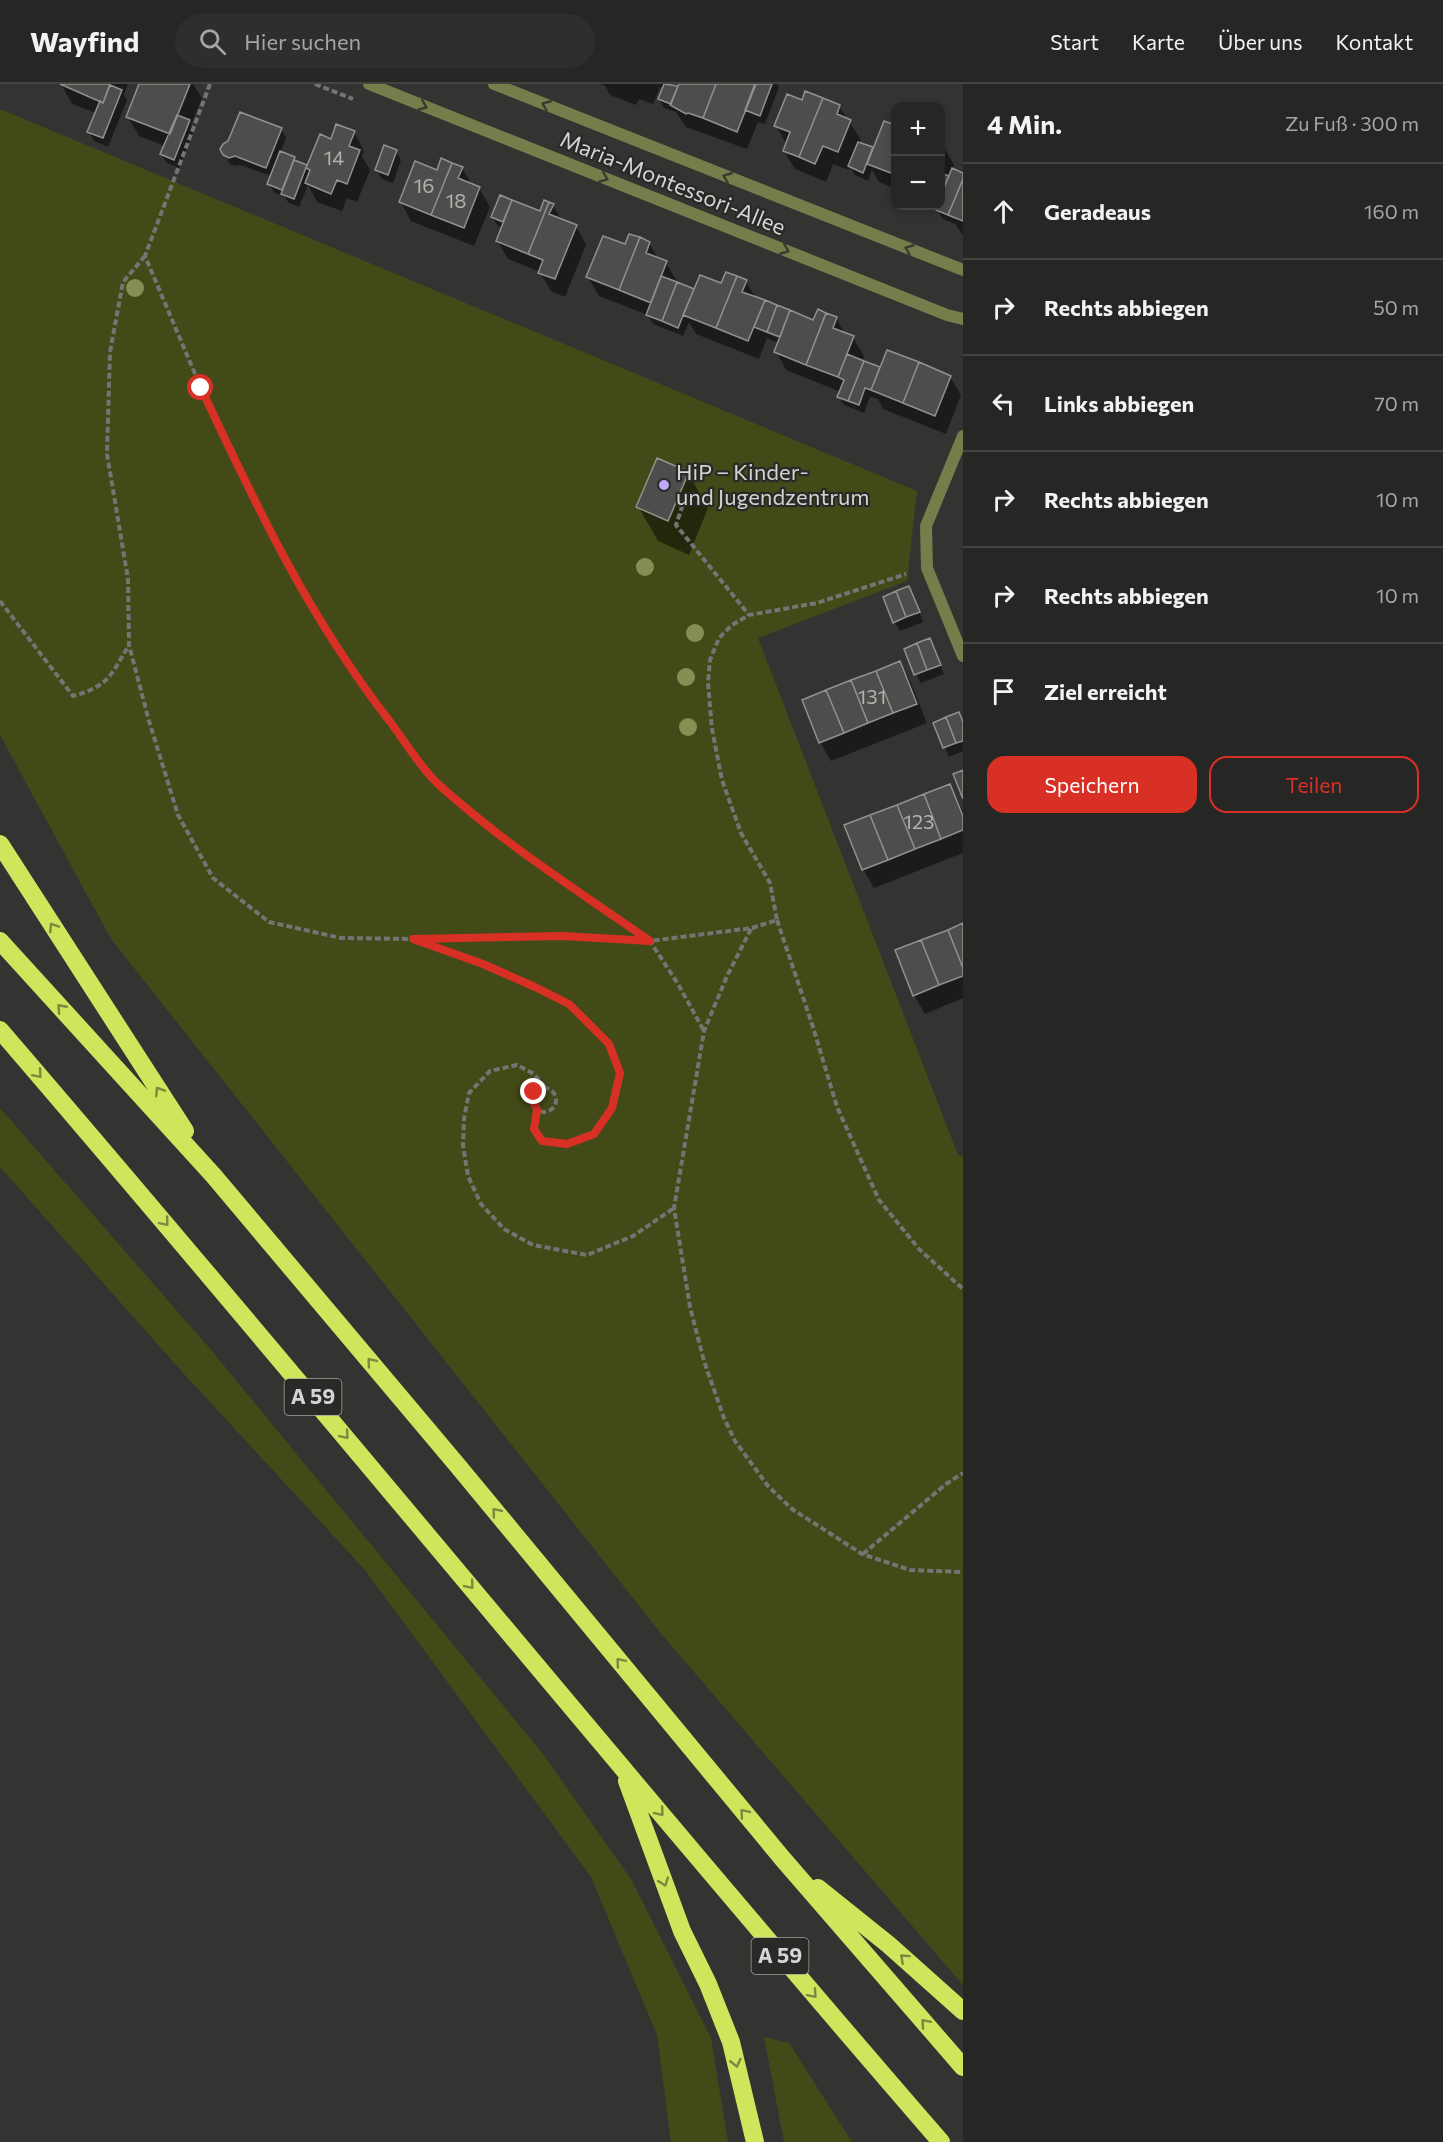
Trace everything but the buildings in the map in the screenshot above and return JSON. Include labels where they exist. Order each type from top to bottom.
[{"type":"highway","points":[[0,844],[213,1175]]},
{"type":"highway","name":"A 59","points":[[0,941],[213,1175],[458,1466],[782,1858],[963,2067]]},
{"type":"highway","name":"A 59","points":[[0,1029],[296,1377],[622,1768],[941,2142]]},
{"type":"highway","points":[[622,1768],[682,1930],[708,1984],[731,2042],[755,2142]]},
{"type":"highway","points":[[782,1858],[889,1945],[963,2011]]},
{"type":"street","name":"Maria-Montessori-Allee","points":[[369,84],[947,315],[963,319]]},
{"type":"street","name":"Maria-Montessori-Allee","points":[[494,84],[963,270]]},
{"type":"street","points":[[963,436],[926,526],[927,568],[963,656]]},
{"type":"path","points":[[210,84],[145,256],[123,282],[110,352],[107,454],[128,579],[129,645],[149,721],[178,815],[213,878],[269,922],[341,938],[563,936],[650,941],[752,928],[777,920]]},
{"type":"path","points":[[145,256],[201,388],[243,479],[280,551],[326,632],[368,694],[436,782],[519,850],[650,941],[678,984],[704,1031]]},
{"type":"path","points":[[677,499],[684,504],[676,525],[749,615]]},
{"type":"path","points":[[927,568],[817,603],[749,615],[732,625],[719,638],[710,660],[708,683],[712,729],[722,780],[741,833],[771,883],[777,920],[837,1107],[879,1200],[919,1250],[961,1287],[963,1280]]},
{"type":"path","points":[[0,601],[73,696],[92,690],[108,681],[129,645]]},
{"type":"path","points":[[752,928],[727,976],[704,1031],[674,1208],[690,1307],[704,1361],[724,1418],[735,1441],[768,1486],[792,1509],[862,1554],[910,1570],[963,1572]]},
{"type":"path","points":[[413,939],[483,964],[569,1004],[609,1044],[620,1073],[612,1108],[594,1134],[567,1144],[542,1141],[534,1129],[537,1110]]},
{"type":"path","points":[[545,1088],[537,1090],[533,1095],[532,1103],[537,1110],[545,1112],[553,1109],[557,1102],[555,1093],[545,1088],[534,1074],[517,1065],[490,1071],[469,1093],[464,1119],[463,1145],[468,1176],[481,1204],[504,1229],[533,1245],[586,1255],[633,1236],[674,1208]]},
{"type":"path","points":[[862,1554],[946,1484],[963,1473]]},
{"type":"green space","points":[[0,109],[917,491],[907,581],[758,638],[958,1155],[963,1156],[963,1985],[663,1636],[111,939],[0,735]]},
{"type":"green space","points":[[0,1108],[212,1351],[543,1754],[631,1879],[711,2038],[728,2142],[671,2142],[657,2035],[591,1877],[365,1570],[185,1375],[0,1167]]},
{"type":"green space","points":[[764,2037],[789,2043],[852,2142],[784,2142]]},
{"type":"place","name":"HiP – Kinder- und Jugendzentrum","points":[[664,485]]},
{"type":"route","points":[[201,388],[243,479],[290,572],[326,632],[368,694],[436,782],[519,850],[650,941],[563,936],[413,939],[483,964],[569,1004],[609,1044],[620,1073],[612,1108],[594,1134],[567,1144],[542,1141],[534,1129],[537,1110],[532,1103],[534,1092]]}]
